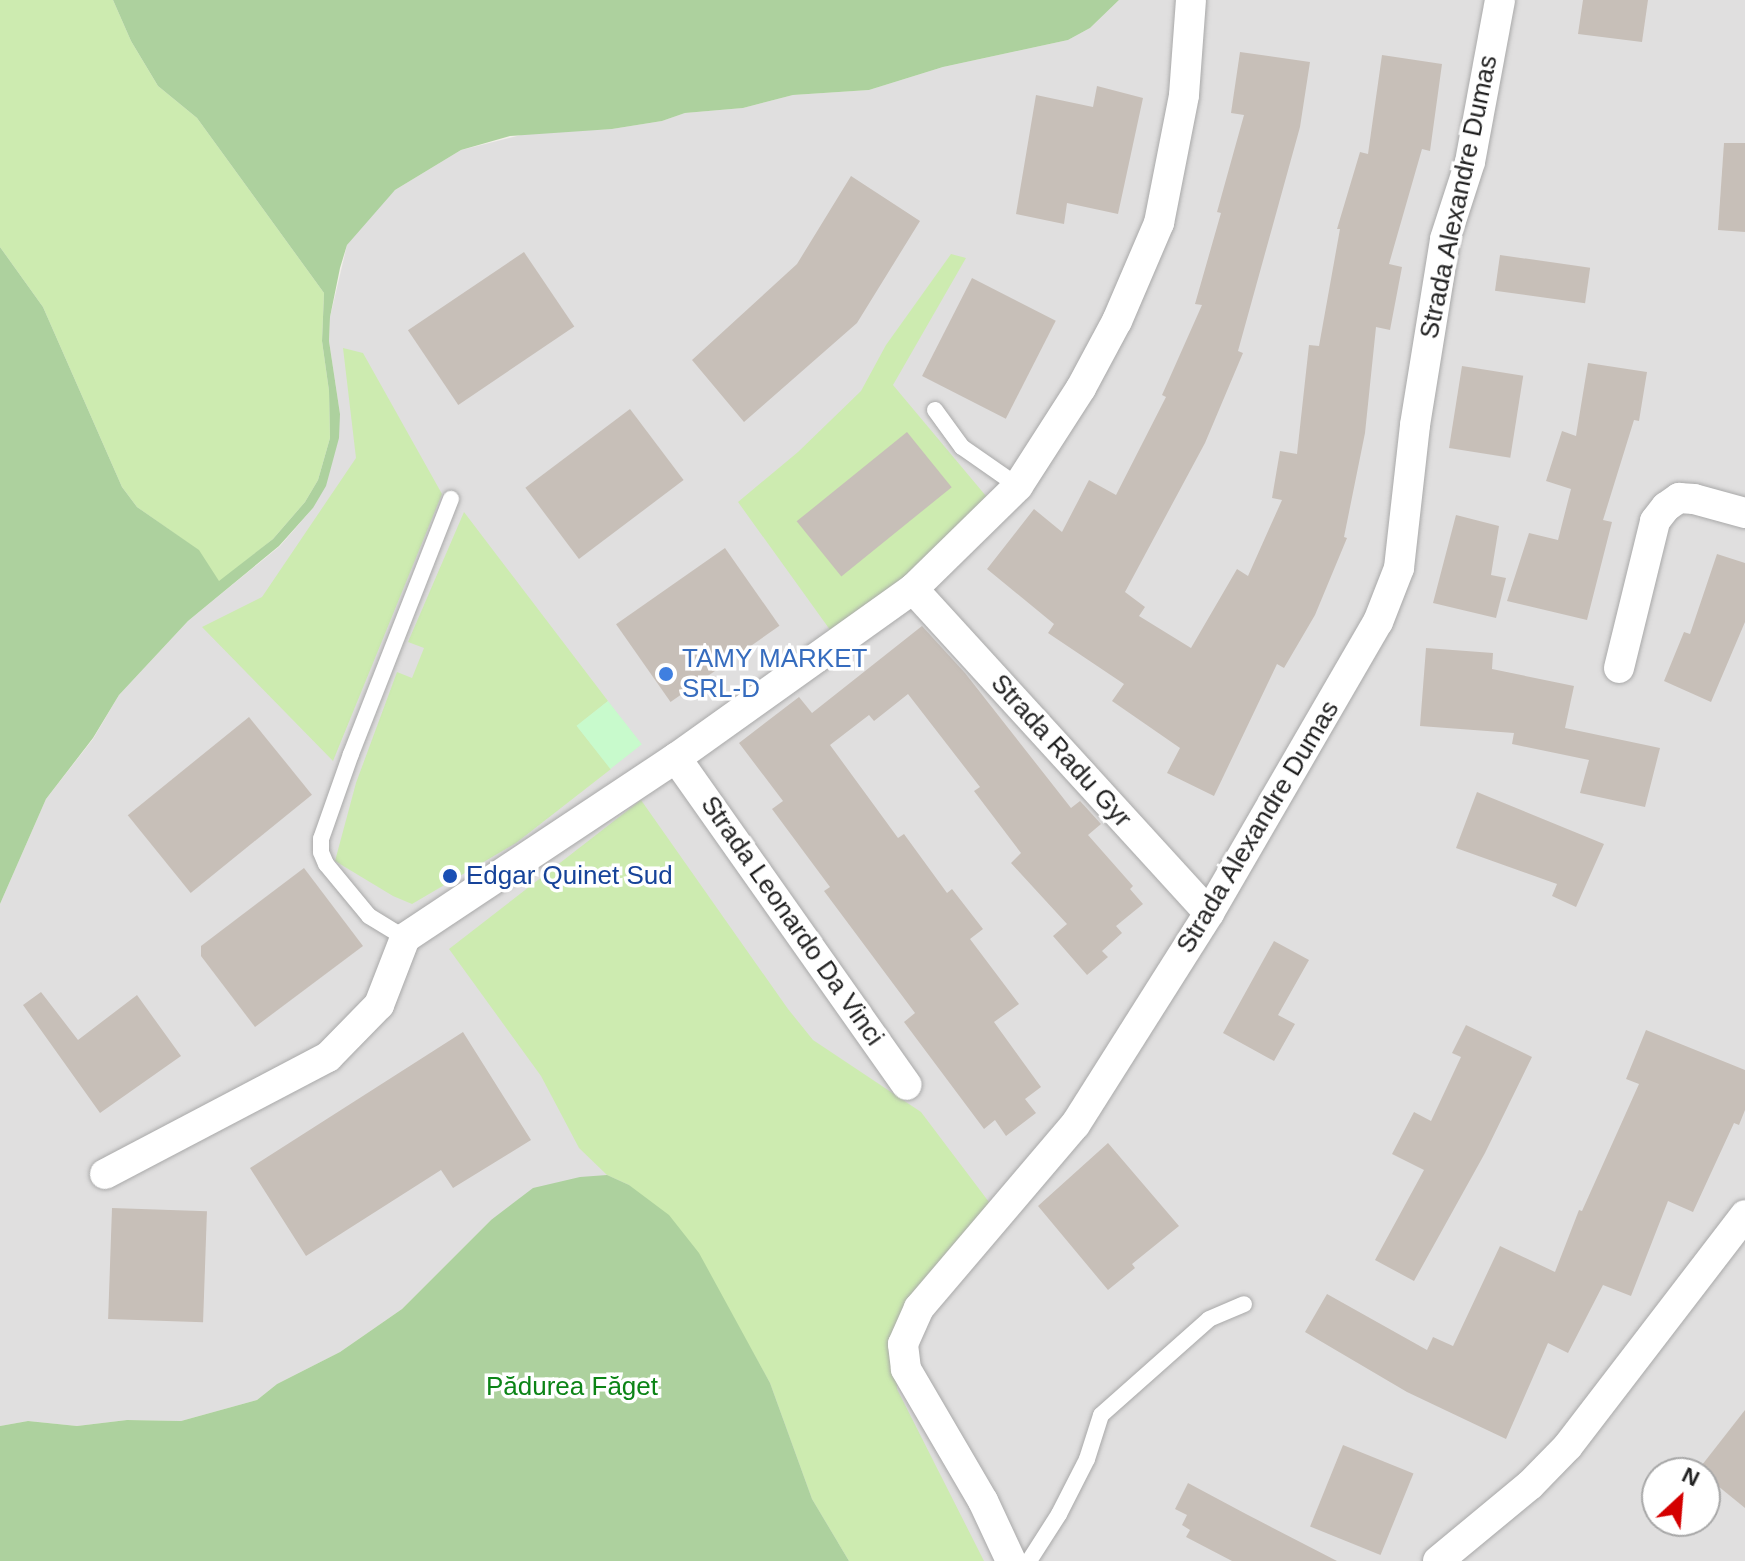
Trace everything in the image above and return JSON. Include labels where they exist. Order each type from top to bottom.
[{"type":"street","points":[[105,1174],[337,1050],[379,1005],[405,938],[676,758],[913,589],[1018,486],[1081,388],[1117,321],[1159,223],[1184,95],[1191,0]]},
{"type":"street","name":"Strada Alexandre Dumas","points":[[1011,1561],[983,1501],[906,1369],[903,1344],[919,1308],[1075,1125],[1209,913],[1378,622],[1399,568],[1415,425],[1445,239],[1470,162],[1500,0]]},
{"type":"street","points":[[1619,668],[1655,521],[1666,507],[1679,498],[1694,499],[1745,513]]},
{"type":"street","name":"Strada Radu Gyr","points":[[913,589],[1209,913]]},
{"type":"street","name":"Strada Leonardo Da Vinci","points":[[676,758],[907,1085]]},
{"type":"street","points":[[1438,1561],[1530,1485],[1568,1446],[1745,1215]]},
{"type":"lane","points":[[935,410],[962,447],[1018,486]]},
{"type":"lane","points":[[405,938],[369,916],[326,864],[321,852],[321,839],[451,499]]},
{"type":"lane","points":[[1029,1561],[1059,1514],[1087,1459],[1101,1415],[1209,1319],[1244,1304]]},
{"type":"shaded area","points":[[1119,0],[1745,0],[1745,1561],[849,1561],[839,1544],[491,1220],[402,1309],[340,1352],[277,1384],[257,1400],[181,1421],[127,1420],[77,1426],[28,1421],[0,1426],[0,904],[46,799],[93,739],[119,695],[188,621],[280,546],[313,508],[340,414],[329,341],[330,317],[347,245],[361,225],[395,190],[461,150],[533,132],[612,129],[662,121],[685,113],[743,108],[793,95],[869,90],[943,67],[1068,40],[1090,28]]},
{"type":"green space","points":[[0,0],[113,0],[131,41],[158,86],[197,118],[324,293],[322,341],[329,391],[330,438],[318,480],[305,502],[273,539],[219,582],[198,550],[137,507],[122,487],[43,307],[0,247]]},
{"type":"green space","points":[[113,0],[1119,0],[1090,28],[1068,40],[943,67],[869,90],[793,95],[743,108],[685,113],[662,121],[612,129],[510,136],[461,150],[395,190],[347,245],[340,268],[330,317],[329,341],[340,414],[339,438],[326,486],[313,508],[279,546],[188,621],[119,695],[93,738],[46,799],[0,904],[0,247],[43,307],[122,487],[137,507],[199,550],[219,581],[273,539],[305,502],[318,480],[330,438],[329,391],[322,341],[324,293],[197,118],[158,86],[131,41]]},
{"type":"green space","points":[[951,254],[966,258],[893,385],[991,502],[915,570],[833,634],[738,502],[798,452],[861,391],[886,345]]},
{"type":"green space","points":[[343,348],[363,353],[442,494],[333,761],[202,627],[262,597],[356,458]]},
{"type":"green space","points":[[464,512],[608,701],[577,726],[611,769],[516,843],[412,904],[335,861],[356,783],[397,672],[412,678],[424,648],[408,642]]},
{"type":"green space","points":[[608,701],[642,744],[610,769],[576,726]]},
{"type":"green space","points":[[641,800],[813,1040],[921,1112],[995,1210],[895,1338],[897,1389],[984,1561],[849,1561],[812,1499],[770,1383],[710,1276],[629,1185],[607,1175],[579,1148],[541,1076],[449,949]]},
{"type":"green space","name":"Pădurea Făget","points":[[607,1175],[629,1185],[669,1215],[699,1253],[770,1383],[812,1499],[849,1561],[0,1561],[0,1426],[28,1421],[77,1426],[127,1420],[181,1421],[257,1400],[277,1384],[340,1352],[402,1309],[491,1220],[533,1188],[580,1177]]},
{"type":"building","points":[[1583,0],[1648,0],[1642,42],[1578,34]]},
{"type":"building","points":[[1240,52],[1310,62],[1300,127],[1238,351],[1243,353],[1205,443],[1125,592],[1145,607],[1139,616],[1191,648],[1237,569],[1248,576],[1282,500],[1272,498],[1280,451],[1297,454],[1309,345],[1319,346],[1340,229],[1337,229],[1360,152],[1368,154],[1382,55],[1442,64],[1430,151],[1422,149],[1389,264],[1402,267],[1390,330],[1376,327],[1365,433],[1344,537],[1347,538],[1315,615],[1284,668],[1277,664],[1214,796],[1167,773],[1180,748],[1112,701],[1124,684],[1048,633],[1054,624],[987,569],[1034,509],[1062,532],[1089,480],[1116,495],[1166,397],[1162,395],[1202,305],[1195,304],[1244,115],[1231,113]]},
{"type":"building","points":[[1097,86],[1143,98],[1118,214],[1067,203],[1064,224],[1016,214],[1036,95],[1093,107]]},
{"type":"building","points":[[1724,143],[1745,143],[1745,232],[1718,230]]},
{"type":"building","points":[[851,176],[920,221],[857,323],[744,422],[692,360],[797,264]]},
{"type":"building","points":[[524,252],[574,327],[458,405],[408,330]]},
{"type":"building","points":[[1500,255],[1590,268],[1585,303],[1495,291]]},
{"type":"building","points":[[972,278],[1056,321],[1006,419],[922,376]]},
{"type":"building","points":[[1588,363],[1647,372],[1639,421],[1634,420],[1603,520],[1612,522],[1587,620],[1507,601],[1529,533],[1558,540],[1571,489],[1546,481],[1562,431],[1576,436]]},
{"type":"building","points":[[1462,366],[1523,376],[1510,458],[1449,448]]},
{"type":"building","points":[[630,409],[684,480],[579,559],[525,488]]},
{"type":"building","points":[[907,432],[952,487],[841,577],[797,521]]},
{"type":"building","points":[[1456,515],[1499,526],[1491,575],[1506,578],[1496,618],[1433,603]]},
{"type":"building","points":[[725,548],[779,626],[671,702],[616,624]]},
{"type":"building","points":[[1717,554],[1745,563],[1745,622],[1711,702],[1664,681],[1684,632],[1690,634]]},
{"type":"building","points":[[922,626],[965,673],[1071,808],[1080,801],[1101,824],[1088,835],[1133,886],[1130,889],[1143,904],[1116,926],[1122,933],[1102,951],[1108,957],[1087,975],[1053,936],[1067,924],[1011,863],[1021,853],[974,791],[980,787],[908,694],[874,721],[869,715],[830,745],[898,838],[904,834],[947,893],[952,889],[983,929],[970,939],[1019,1004],[994,1022],[1041,1087],[1025,1099],[1036,1113],[1006,1136],[995,1120],[984,1129],[904,1022],[915,1013],[824,891],[830,887],[772,809],[783,801],[739,743],[799,697],[812,713]]},
{"type":"building","points":[[1426,648],[1493,653],[1492,669],[1574,686],[1565,728],[1660,748],[1645,807],[1580,793],[1589,760],[1512,744],[1514,733],[1420,726]]},
{"type":"building","points":[[249,717],[312,795],[191,893],[128,815]]},
{"type":"building","points":[[1477,792],[1604,844],[1576,907],[1552,896],[1557,884],[1456,848]]},
{"type":"building","points":[[304,868],[363,946],[255,1027],[201,956],[201,946]]},
{"type":"building","points":[[1274,941],[1309,960],[1278,1015],[1295,1024],[1274,1061],[1223,1033]]},
{"type":"building","points":[[41,992],[78,1040],[137,995],[181,1056],[100,1113],[23,1005]]},
{"type":"building","points":[[1466,1025],[1532,1057],[1485,1153],[1414,1281],[1375,1260],[1424,1170],[1392,1154],[1414,1112],[1431,1121],[1461,1057],[1452,1053]]},
{"type":"building","points":[[1646,1030],[1745,1070],[1745,1110],[1739,1125],[1734,1123],[1693,1212],[1668,1201],[1631,1296],[1603,1285],[1568,1353],[1548,1343],[1506,1439],[1407,1392],[1305,1332],[1327,1294],[1427,1350],[1433,1337],[1453,1346],[1500,1246],[1555,1272],[1579,1210],[1582,1211],[1639,1084],[1626,1079]]},
{"type":"building","points":[[463,1032],[531,1140],[453,1188],[441,1170],[306,1256],[250,1168]]},
{"type":"building","points":[[1108,1143],[1179,1226],[1132,1264],[1135,1268],[1108,1290],[1038,1206]]},
{"type":"building","points":[[112,1208],[207,1211],[203,1322],[108,1319]]},
{"type":"building","points":[[1745,1410],[1745,1508],[1721,1488],[1721,1457],[1708,1457]]},
{"type":"building","points":[[1343,1445],[1413,1473],[1381,1555],[1310,1527]]},
{"type":"building","points":[[1188,1483],[1337,1561],[1232,1561],[1186,1537],[1190,1530],[1182,1525],[1187,1515],[1175,1509]]},
{"type":"place","name":"TAMY MARKET SRL-D","points":[[666,674]]},
{"type":"place","name":"Edgar Quinet Sud","points":[[450,876]]}]
